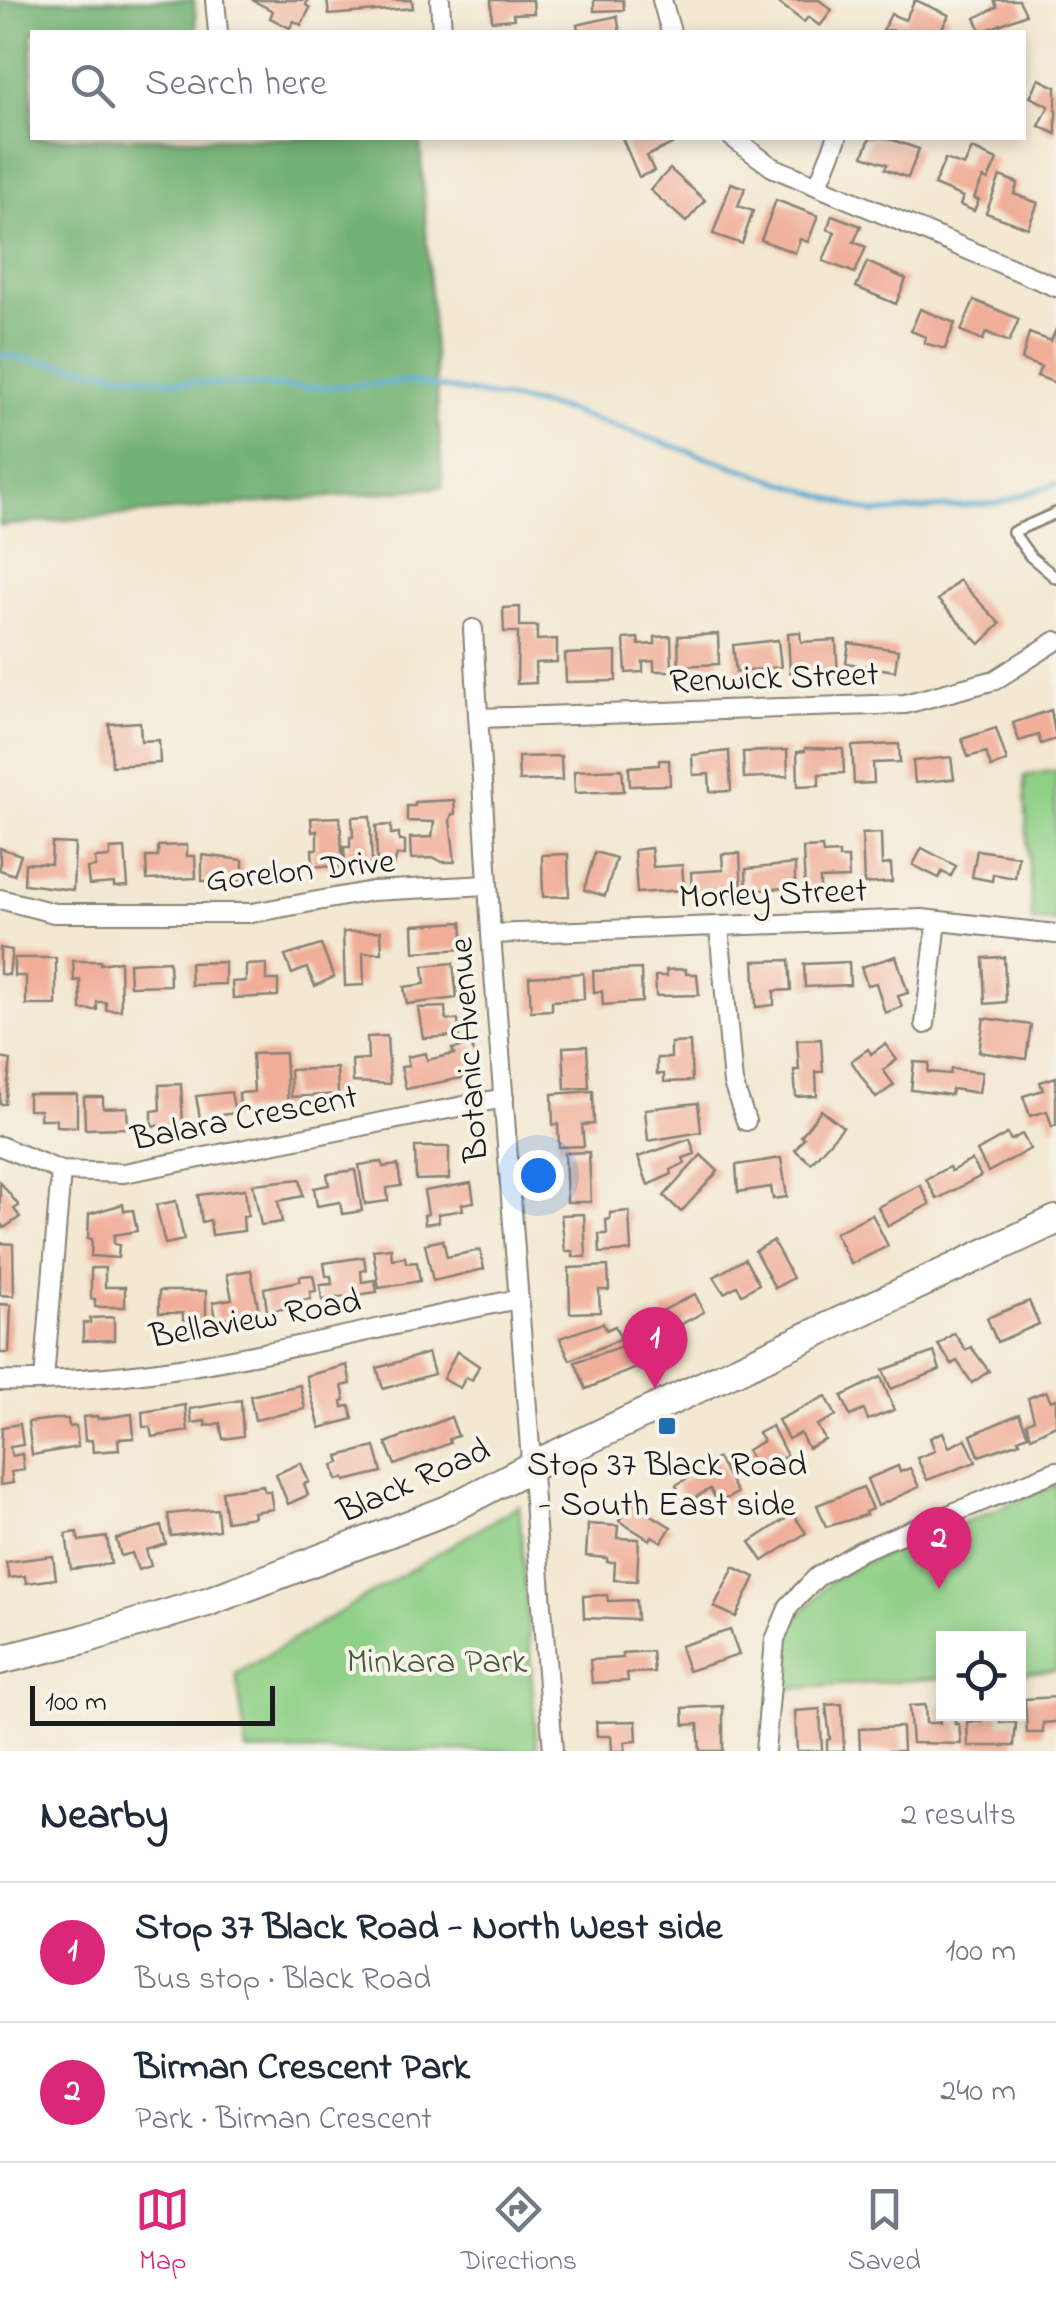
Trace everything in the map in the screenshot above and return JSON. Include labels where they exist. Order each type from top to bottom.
[{"type":"main road","name":"Black Road","points":[[0,1660],[207,1602],[448,1510],[532,1466],[1056,1220]]},
{"type":"street","points":[[216,0],[218,30]]},
{"type":"street","points":[[440,0],[442,30]]},
{"type":"street","points":[[662,0],[670,30]]},
{"type":"street","points":[[735,140],[772,167],[1056,287]]},
{"type":"street","points":[[818,185],[837,140]]},
{"type":"street","name":"Botanic Avenue","points":[[474,629],[491,934],[553,1751]]},
{"type":"street","name":"Renwick Street","points":[[478,718],[905,704],[995,680],[1056,641]]},
{"type":"street","name":"Gorelon Drive","points":[[0,899],[54,913],[252,913],[372,891],[488,885]]},
{"type":"street","points":[[925,1024],[937,920]]},
{"type":"street","name":"Morley Street","points":[[491,934],[937,920],[1056,934]]},
{"type":"street","points":[[719,927],[733,1083],[746,1121]]},
{"type":"street","name":"Balara Crescent","points":[[0,1146],[60,1171],[124,1173],[504,1098]]},
{"type":"street","points":[[44,1380],[60,1171]]},
{"type":"street","name":"Bellaview Road","points":[[0,1381],[99,1377],[251,1356],[519,1299]]},
{"type":"street","points":[[765,1751],[775,1640],[789,1606],[818,1578],[860,1551],[1056,1472]]},
{"type":"lane","points":[[1056,513],[1013,532],[1030,556],[1056,578]]},
{"type":"green space","points":[[0,0],[194,0],[197,30],[30,30],[30,140],[420,140],[443,487],[0,526]]},
{"type":"green space","points":[[1056,770],[1056,922],[1032,921],[1024,776]]},
{"type":"green space","points":[[1056,1485],[1056,1670],[1026,1672],[1026,1631],[936,1631],[936,1678],[782,1689],[782,1648],[793,1622],[832,1580],[864,1563]]},
{"type":"green space","name":"Minkara Park","points":[[519,1505],[537,1751],[247,1751],[236,1674]]},
{"type":"building","points":[[252,0],[308,0],[306,5],[310,8],[301,25],[294,21],[290,28],[270,18],[273,11]]},
{"type":"building","points":[[327,0],[412,0],[413,8],[329,15]]},
{"type":"building","points":[[491,0],[533,0],[534,13],[492,21]]},
{"type":"building","points":[[594,0],[623,0],[624,10],[594,11]]},
{"type":"building","points":[[819,0],[832,10],[820,26],[808,17],[804,22],[779,3]]},
{"type":"building","points":[[915,0],[949,15],[941,30],[883,30],[891,14],[905,20]]},
{"type":"building","points":[[994,0],[1019,0],[1026,14],[981,30],[975,18],[997,7]]},
{"type":"building","points":[[617,16],[620,30],[578,30],[577,25]]},
{"type":"building","points":[[1039,79],[1056,87],[1056,134],[1039,126],[1049,106],[1030,97]]},
{"type":"building","points":[[623,140],[670,140],[672,144],[647,156],[654,171],[639,177]]},
{"type":"building","points":[[869,140],[893,140],[919,149],[908,178],[885,169],[887,164],[863,156]]},
{"type":"building","points":[[972,149],[997,160],[988,180],[983,178],[974,198],[979,200],[974,211],[960,205],[963,197],[934,185],[945,159],[964,166]]},
{"type":"building","points":[[670,169],[705,200],[686,222],[650,190]]},
{"type":"building","points":[[1000,176],[1018,183],[1014,194],[1038,203],[1028,228],[986,213]]},
{"type":"building","points":[[731,183],[745,188],[738,206],[753,211],[742,244],[713,234]]},
{"type":"building","points":[[776,200],[818,216],[808,242],[800,239],[795,253],[761,240]]},
{"type":"building","points":[[832,215],[861,226],[854,242],[866,247],[855,273],[823,261],[835,232],[827,229]]},
{"type":"building","points":[[867,262],[906,279],[896,304],[856,287]]},
{"type":"building","points":[[974,300],[1019,319],[1009,342],[986,332],[983,340],[961,331]]},
{"type":"building","points":[[920,309],[955,323],[945,349],[924,343],[926,337],[911,331]]},
{"type":"building","points":[[1056,329],[1056,383],[1037,376],[1041,367],[1022,360],[1029,333],[1051,341]]},
{"type":"building","points":[[959,580],[1000,624],[980,644],[938,600]]},
{"type":"building","points":[[520,607],[520,626],[537,626],[537,640],[557,639],[557,662],[535,663],[536,683],[517,684],[518,632],[504,632],[503,608]]},
{"type":"building","points":[[800,632],[801,642],[836,640],[838,679],[819,681],[818,670],[790,672],[788,633]]},
{"type":"building","points":[[718,634],[719,664],[679,666],[678,636]]},
{"type":"building","points":[[671,636],[672,671],[654,671],[654,661],[643,662],[643,672],[626,673],[624,639],[638,638],[639,645],[655,644],[655,637]]},
{"type":"building","points":[[778,640],[781,667],[736,672],[733,645]]},
{"type":"building","points":[[849,643],[898,650],[895,671],[846,663]]},
{"type":"building","points":[[616,652],[616,681],[566,682],[565,654]]},
{"type":"building","points":[[1051,710],[1056,739],[1041,744],[1038,735],[1019,741],[1013,723]]},
{"type":"building","points":[[140,722],[141,741],[159,740],[160,763],[112,766],[109,724]]},
{"type":"building","points":[[996,728],[1007,761],[991,767],[986,752],[968,757],[962,739]]},
{"type":"building","points":[[899,744],[900,762],[873,763],[874,783],[854,784],[852,746]]},
{"type":"building","points":[[805,748],[843,749],[844,773],[819,774],[819,785],[798,786],[797,752]]},
{"type":"building","points":[[787,750],[788,776],[744,778],[743,752]]},
{"type":"building","points":[[729,751],[731,791],[710,792],[709,774],[693,775],[692,755]]},
{"type":"building","points":[[561,756],[562,780],[519,781],[518,757]]},
{"type":"building","points":[[951,757],[954,779],[915,783],[913,761]]},
{"type":"building","points":[[659,760],[669,760],[670,785],[630,786],[629,767],[659,765]]},
{"type":"building","points":[[622,769],[624,791],[575,793],[574,771]]},
{"type":"building","points":[[454,800],[455,814],[450,820],[455,862],[411,859],[410,838],[432,837],[434,822],[407,821],[407,806]]},
{"type":"building","points":[[370,816],[372,865],[345,864],[344,847],[350,847],[353,837],[352,817]]},
{"type":"building","points":[[340,817],[343,867],[313,866],[317,831],[312,832],[311,818]]},
{"type":"building","points":[[391,825],[391,834],[399,833],[399,841],[405,841],[405,855],[397,855],[394,866],[377,867],[376,826]]},
{"type":"building","points":[[881,833],[882,865],[891,864],[892,882],[864,884],[862,834]]},
{"type":"building","points":[[52,843],[75,844],[73,890],[24,884],[25,863],[51,864]]},
{"type":"building","points":[[187,845],[187,856],[195,856],[196,878],[147,880],[146,857],[158,857],[158,846]]},
{"type":"building","points":[[822,847],[823,854],[839,853],[839,858],[848,858],[849,878],[820,879],[820,890],[805,891],[803,848]]},
{"type":"building","points":[[0,848],[21,855],[14,875],[0,870]]},
{"type":"building","points":[[125,848],[128,886],[89,885],[87,868],[96,867],[95,858],[110,857],[110,849]]},
{"type":"building","points":[[651,848],[653,867],[682,865],[684,890],[637,893],[634,850]]},
{"type":"building","points":[[922,848],[956,866],[951,876],[942,872],[939,878],[913,865]]},
{"type":"building","points":[[977,850],[1018,856],[1015,878],[993,874],[992,881],[972,877]]},
{"type":"building","points":[[595,852],[616,858],[605,896],[584,890]]},
{"type":"building","points":[[740,853],[742,893],[692,895],[691,872],[723,870],[722,854]]},
{"type":"building","points":[[568,854],[569,896],[543,897],[542,855]]},
{"type":"building","points":[[202,855],[243,860],[243,881],[202,881]]},
{"type":"building","points":[[795,864],[795,887],[747,891],[746,869]]},
{"type":"building","points":[[462,922],[464,949],[414,952],[413,925]]},
{"type":"building","points":[[381,931],[382,953],[363,953],[364,985],[345,986],[343,932]]},
{"type":"building","points":[[321,945],[334,977],[315,986],[307,968],[292,974],[285,956]]},
{"type":"building","points":[[0,948],[12,950],[9,975],[0,974]]},
{"type":"building","points":[[896,956],[908,993],[898,996],[902,1007],[885,1013],[876,983],[867,985],[861,967]]},
{"type":"building","points":[[1004,957],[1006,1002],[985,1004],[983,958]]},
{"type":"building","points":[[14,958],[56,958],[56,1005],[26,1005],[26,976],[14,976]]},
{"type":"building","points":[[789,960],[791,990],[774,991],[774,1005],[756,1007],[754,961]]},
{"type":"building","points":[[73,961],[120,961],[121,1010],[106,1010],[106,1002],[97,1002],[97,1010],[81,1010],[80,980],[74,981]]},
{"type":"building","points":[[169,961],[170,985],[130,986],[129,963]]},
{"type":"building","points":[[225,962],[225,984],[191,985],[190,963]]},
{"type":"building","points":[[849,962],[850,985],[805,987],[804,964]]},
{"type":"building","points":[[453,963],[457,998],[407,1004],[404,987],[425,984],[423,966]]},
{"type":"building","points":[[266,964],[266,980],[278,980],[278,996],[233,998],[232,982],[246,981],[246,965]]},
{"type":"building","points":[[641,969],[642,1002],[603,1005],[602,991],[594,992],[593,971]]},
{"type":"building","points":[[686,969],[686,974],[697,974],[699,995],[656,996],[655,976],[667,976],[666,970]]},
{"type":"building","points":[[583,973],[584,999],[552,1001],[552,1010],[531,1011],[529,977]]},
{"type":"building","points":[[445,1007],[446,1020],[458,1020],[459,1036],[423,1038],[418,1008]]},
{"type":"building","points":[[984,1018],[1031,1025],[1026,1059],[979,1052]]},
{"type":"building","points":[[387,1036],[390,1084],[353,1082],[352,1060],[368,1059],[367,1037]]},
{"type":"building","points":[[821,1039],[823,1072],[816,1072],[817,1096],[796,1097],[797,1040]]},
{"type":"building","points":[[690,1042],[692,1081],[664,1082],[664,1074],[657,1074],[657,1058],[671,1058],[671,1043]]},
{"type":"building","points":[[885,1044],[897,1060],[883,1070],[894,1085],[876,1098],[851,1061],[868,1049],[871,1054]]},
{"type":"building","points":[[472,1045],[477,1075],[406,1089],[401,1067],[409,1066],[407,1057],[426,1053],[427,1060]]},
{"type":"building","points":[[587,1046],[589,1088],[565,1089],[563,1047]]},
{"type":"building","points":[[285,1053],[288,1109],[240,1112],[239,1093],[254,1092],[252,1054]]},
{"type":"building","points":[[0,1058],[11,1060],[5,1104],[0,1104]]},
{"type":"building","points":[[914,1062],[929,1063],[928,1072],[982,1072],[979,1093],[952,1089],[951,1095],[911,1090]]},
{"type":"building","points":[[337,1068],[338,1094],[291,1097],[290,1070]]},
{"type":"building","points":[[1056,1077],[1056,1125],[1052,1127],[1047,1111],[1030,1116],[1023,1096],[1043,1090],[1040,1082]]},
{"type":"building","points":[[181,1084],[183,1125],[152,1126],[152,1111],[160,1110],[159,1085]]},
{"type":"building","points":[[593,1091],[594,1124],[582,1125],[584,1146],[559,1147],[558,1124],[553,1125],[552,1094]]},
{"type":"building","points":[[231,1092],[235,1113],[200,1118],[196,1096]]},
{"type":"building","points":[[28,1094],[77,1094],[77,1127],[56,1126],[56,1119],[40,1119],[40,1110],[28,1110]]},
{"type":"building","points":[[84,1097],[103,1097],[103,1108],[127,1107],[128,1128],[85,1129]]},
{"type":"building","points":[[698,1103],[701,1132],[648,1141],[645,1109]]},
{"type":"building","points":[[821,1110],[843,1127],[811,1163],[795,1150]]},
{"type":"building","points":[[1007,1134],[1011,1140],[1022,1134],[1030,1149],[988,1172],[977,1151]]},
{"type":"building","points":[[690,1139],[695,1154],[683,1158],[685,1163],[671,1170],[672,1174],[648,1185],[638,1157]]},
{"type":"building","points":[[415,1147],[449,1147],[449,1179],[416,1180]]},
{"type":"building","points":[[589,1152],[591,1202],[567,1202],[565,1153]]},
{"type":"building","points":[[701,1155],[718,1171],[681,1212],[664,1196]]},
{"type":"building","points":[[781,1158],[787,1197],[773,1199],[771,1187],[738,1192],[736,1165]]},
{"type":"building","points":[[972,1160],[981,1176],[937,1199],[926,1179]]},
{"type":"building","points":[[382,1162],[383,1167],[398,1165],[401,1186],[387,1188],[388,1201],[365,1204],[359,1165]]},
{"type":"building","points":[[355,1170],[362,1211],[342,1214],[340,1202],[317,1206],[314,1188],[329,1185],[327,1174]]},
{"type":"building","points":[[300,1179],[303,1196],[278,1201],[282,1222],[261,1225],[253,1184]]},
{"type":"building","points":[[0,1182],[19,1206],[14,1209],[20,1217],[4,1228],[0,1222]]},
{"type":"building","points":[[471,1183],[474,1202],[462,1204],[463,1210],[438,1214],[439,1222],[425,1224],[424,1215],[428,1214],[424,1191]]},
{"type":"building","points":[[920,1185],[930,1204],[888,1226],[878,1207]]},
{"type":"building","points":[[245,1189],[248,1216],[243,1216],[244,1231],[212,1235],[210,1220],[202,1222],[198,1195]]},
{"type":"building","points":[[176,1201],[184,1240],[165,1244],[156,1205]]},
{"type":"building","points":[[123,1204],[124,1211],[133,1210],[137,1231],[114,1235],[114,1244],[119,1245],[118,1258],[91,1256],[89,1214]]},
{"type":"building","points":[[629,1211],[631,1251],[600,1253],[599,1234],[607,1234],[610,1213]]},
{"type":"building","points":[[584,1214],[586,1257],[573,1257],[573,1251],[565,1251],[561,1215]]},
{"type":"building","points":[[872,1214],[888,1246],[851,1264],[835,1233]]},
{"type":"building","points":[[443,1240],[447,1257],[480,1250],[484,1269],[433,1281],[425,1244]]},
{"type":"building","points":[[773,1241],[793,1278],[775,1288],[755,1251]]},
{"type":"building","points":[[0,1243],[13,1244],[14,1296],[0,1295]]},
{"type":"building","points":[[391,1248],[392,1259],[405,1257],[406,1263],[417,1262],[420,1281],[379,1288],[373,1250]]},
{"type":"building","points":[[364,1257],[366,1270],[361,1271],[362,1282],[375,1280],[377,1292],[322,1300],[320,1285],[332,1284],[324,1263]]},
{"type":"building","points":[[745,1259],[759,1284],[742,1294],[737,1286],[724,1293],[714,1277]]},
{"type":"building","points":[[608,1266],[609,1290],[599,1290],[600,1312],[570,1313],[569,1268]]},
{"type":"building","points":[[91,1268],[105,1268],[105,1287],[125,1287],[125,1307],[95,1307],[95,1299],[91,1299]]},
{"type":"building","points":[[251,1270],[259,1312],[216,1319],[213,1302],[232,1299],[227,1274]]},
{"type":"building","points":[[313,1275],[316,1291],[310,1292],[311,1299],[267,1311],[264,1288]]},
{"type":"building","points":[[159,1291],[206,1291],[206,1322],[183,1322],[183,1313],[159,1313]]},
{"type":"building","points":[[695,1294],[704,1312],[672,1329],[662,1311]]},
{"type":"building","points":[[1029,1301],[1039,1324],[997,1342],[987,1318]]},
{"type":"building","points":[[0,1304],[11,1305],[9,1353],[0,1353]]},
{"type":"building","points":[[114,1317],[114,1340],[83,1341],[83,1323],[90,1323],[90,1318]]},
{"type":"building","points":[[603,1323],[606,1330],[615,1326],[621,1339],[570,1360],[560,1338]]},
{"type":"building","points":[[954,1333],[966,1350],[971,1347],[989,1371],[972,1383],[957,1361],[952,1364],[938,1345]]},
{"type":"building","points":[[634,1342],[643,1365],[586,1389],[575,1362]]},
{"type":"building","points":[[457,1351],[479,1366],[472,1380],[466,1377],[460,1388],[443,1379]]},
{"type":"building","points":[[934,1352],[940,1370],[891,1389],[883,1370]]},
{"type":"building","points":[[428,1353],[434,1374],[383,1389],[377,1368]]},
{"type":"building","points":[[347,1365],[351,1384],[342,1386],[342,1401],[343,1407],[350,1406],[353,1419],[320,1428],[306,1376]]},
{"type":"building","points":[[881,1377],[894,1410],[868,1420],[864,1410],[850,1416],[842,1396]]},
{"type":"building","points":[[300,1385],[305,1409],[255,1420],[250,1396]]},
{"type":"building","points":[[1046,1391],[1051,1401],[1056,1399],[1056,1425],[1031,1437],[1026,1423],[1034,1419],[1028,1398]]},
{"type":"building","points":[[826,1396],[836,1416],[817,1425],[825,1440],[808,1448],[800,1433],[788,1439],[778,1420]]},
{"type":"building","points":[[241,1400],[243,1436],[223,1439],[220,1423],[192,1423],[190,1409]]},
{"type":"building","points":[[185,1405],[188,1431],[152,1437],[150,1427],[143,1427],[142,1412]]},
{"type":"building","points":[[132,1414],[134,1438],[118,1439],[119,1450],[93,1452],[92,1440],[85,1441],[83,1417]]},
{"type":"building","points":[[1019,1414],[1028,1435],[1018,1439],[1020,1442],[979,1456],[971,1435]]},
{"type":"building","points":[[451,1417],[458,1436],[449,1439],[450,1443],[395,1465],[386,1443]]},
{"type":"building","points":[[68,1419],[69,1427],[76,1426],[78,1447],[32,1455],[28,1422]]},
{"type":"building","points":[[20,1424],[23,1445],[10,1447],[12,1456],[22,1454],[24,1470],[11,1472],[13,1483],[0,1485],[2,1427]]},
{"type":"building","points":[[772,1426],[787,1456],[758,1471],[747,1450],[763,1441],[758,1433]]},
{"type":"building","points":[[943,1432],[949,1447],[966,1439],[976,1462],[927,1480],[917,1458],[935,1451],[930,1438]]},
{"type":"building","points":[[375,1447],[382,1472],[337,1480],[333,1465],[340,1463],[338,1456]]},
{"type":"building","points":[[718,1458],[737,1493],[718,1503],[710,1489],[685,1503],[676,1485],[688,1478],[684,1469]]},
{"type":"building","points":[[301,1463],[309,1482],[304,1484],[308,1495],[288,1504],[276,1474]]},
{"type":"building","points":[[898,1466],[900,1472],[910,1468],[919,1487],[878,1506],[867,1479]]},
{"type":"building","points":[[263,1485],[264,1491],[270,1491],[273,1509],[253,1512],[254,1517],[226,1521],[222,1491]]},
{"type":"building","points":[[863,1487],[872,1509],[866,1515],[826,1527],[817,1505]]},
{"type":"building","points":[[630,1502],[671,1527],[662,1542],[652,1536],[650,1540],[619,1521]]},
{"type":"building","points":[[217,1509],[219,1530],[171,1536],[168,1514]]},
{"type":"building","points":[[793,1514],[806,1533],[763,1561],[750,1542]]},
{"type":"building","points":[[588,1524],[618,1526],[617,1538],[639,1539],[637,1581],[614,1580],[615,1562],[586,1556]]},
{"type":"building","points":[[161,1526],[166,1544],[146,1550],[151,1566],[138,1570],[132,1553],[121,1556],[116,1539]]},
{"type":"building","points":[[77,1532],[79,1541],[107,1537],[111,1564],[71,1569],[66,1534]]},
{"type":"building","points":[[53,1556],[56,1579],[26,1583],[25,1576],[9,1578],[6,1562]]},
{"type":"building","points":[[734,1567],[755,1577],[736,1617],[714,1607]]},
{"type":"building","points":[[607,1595],[608,1601],[636,1600],[637,1620],[584,1618],[583,1596]]},
{"type":"building","points":[[730,1630],[739,1655],[688,1671],[680,1646]]},
{"type":"building","points":[[652,1651],[654,1672],[627,1673],[628,1681],[592,1683],[590,1660]]},
{"type":"building","points":[[1056,1697],[1056,1722],[1043,1723],[1043,1733],[1027,1733],[1026,1699]]},
{"type":"building","points":[[842,1704],[844,1751],[827,1751],[830,1739],[826,1705]]},
{"type":"building","points":[[925,1705],[926,1723],[959,1724],[961,1744],[912,1743],[909,1706]]},
{"type":"building","points":[[723,1706],[723,1751],[700,1751],[698,1724],[684,1725],[683,1708]]},
{"type":"building","points":[[820,1709],[822,1751],[797,1751],[795,1711]]},
{"type":"building","points":[[636,1721],[637,1741],[625,1742],[625,1751],[612,1751],[611,1736],[597,1736],[596,1722]]},
{"type":"building","points":[[967,1722],[1016,1722],[1014,1746],[968,1746]]},
{"type":"building","points":[[902,1727],[903,1751],[860,1751],[859,1729]]},
{"type":"waterway","points":[[0,355],[178,382],[309,388],[410,382],[562,409],[874,513],[998,503],[1056,484]]},
{"type":"place","name":"Stop 37 Black Road - North West side","points":[[655,1389]]},
{"type":"place","name":"Stop 37 Black Road - South East side","points":[[667,1426]]},
{"type":"place","name":"Birman Crescent Park","points":[[939,1589]]}]
